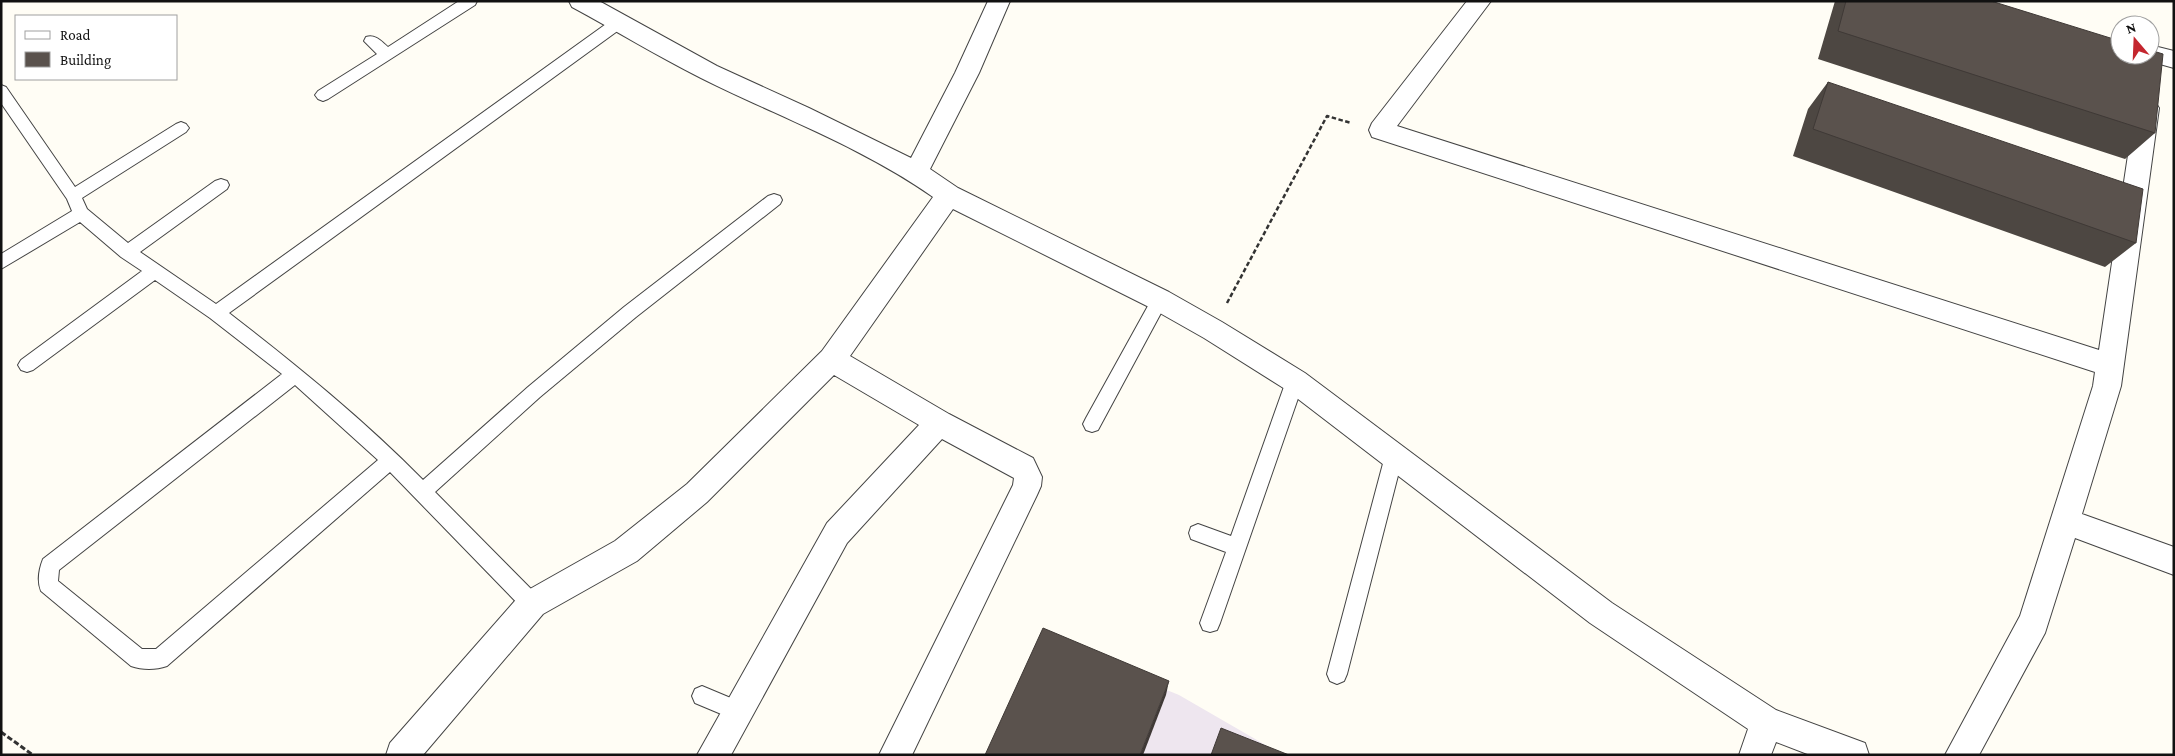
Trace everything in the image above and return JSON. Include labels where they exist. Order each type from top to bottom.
[{"type":"street","points":[[580,1],[709,72],[801,114],[916,172],[949,195],[1160,300],[1213,330],[1296,381],[1600,613],[1766,722],[1853,755]]},
{"type":"street","points":[[916,172],[967,73],[998,1]]},
{"type":"street","points":[[1480,1],[1381,130],[2110,365]]},
{"type":"street","points":[[1960,755],[2034,622],[2107,386],[2159,65]]},
{"type":"street","points":[[402,755],[532,604],[626,551],[690,499],[832,359],[949,195]]},
{"type":"street","points":[[832,359],[938,423],[1023,467],[1028,477],[1027,486],[895,755]]},
{"type":"street","points":[[714,755],[837,533],[938,423]]},
{"type":"street","points":[[2065,520],[2174,561]]},
{"type":"street","points":[[1755,755],[1766,722]]},
{"type":"lane","points":[[323,95],[470,1]]},
{"type":"lane","points":[[216,313],[618,23]]},
{"type":"lane","points":[[370,41],[387,54]]},
{"type":"lane","points":[[1,91],[73,196],[81,212],[127,252],[216,313],[296,374],[391,460],[532,604]]},
{"type":"lane","points":[[73,196],[182,128]]},
{"type":"lane","points":[[127,252],[221,185]]},
{"type":"lane","points":[[422,492],[534,392],[630,312],[774,200]]},
{"type":"lane","points":[[1,262],[81,212]]},
{"type":"lane","points":[[27,365],[155,271]]},
{"type":"lane","points":[[1092,424],[1160,300]]},
{"type":"lane","points":[[296,374],[50,565],[48,585],[138,659],[160,659],[391,460]]},
{"type":"lane","points":[[1210,623],[1296,381]]},
{"type":"lane","points":[[1337,674],[1394,456]]},
{"type":"lane","points":[[1198,533],[1237,546]]},
{"type":"lane","points":[[702,696],[738,711]]},
{"type":"path","points":[[1213,330],[1327,116],[1381,130]]},
{"type":"path","points":[[1,732],[33,755]]},
{"type":"shaded area","points":[[1041,639],[1179,695],[1283,755],[987,755]]},
{"type":"building","points":[[1846,1],[1991,1],[2110,38],[2110,65],[2160,65],[2160,53],[2163,54],[2155,133],[1838,31]]},
{"type":"building","points":[[1828,82],[2143,189],[2136,243],[1813,129]]},
{"type":"building","points":[[1043,628],[1169,681],[1140,755],[985,755]]},
{"type":"building","points":[[1221,728],[1289,755],[1211,755]]}]
